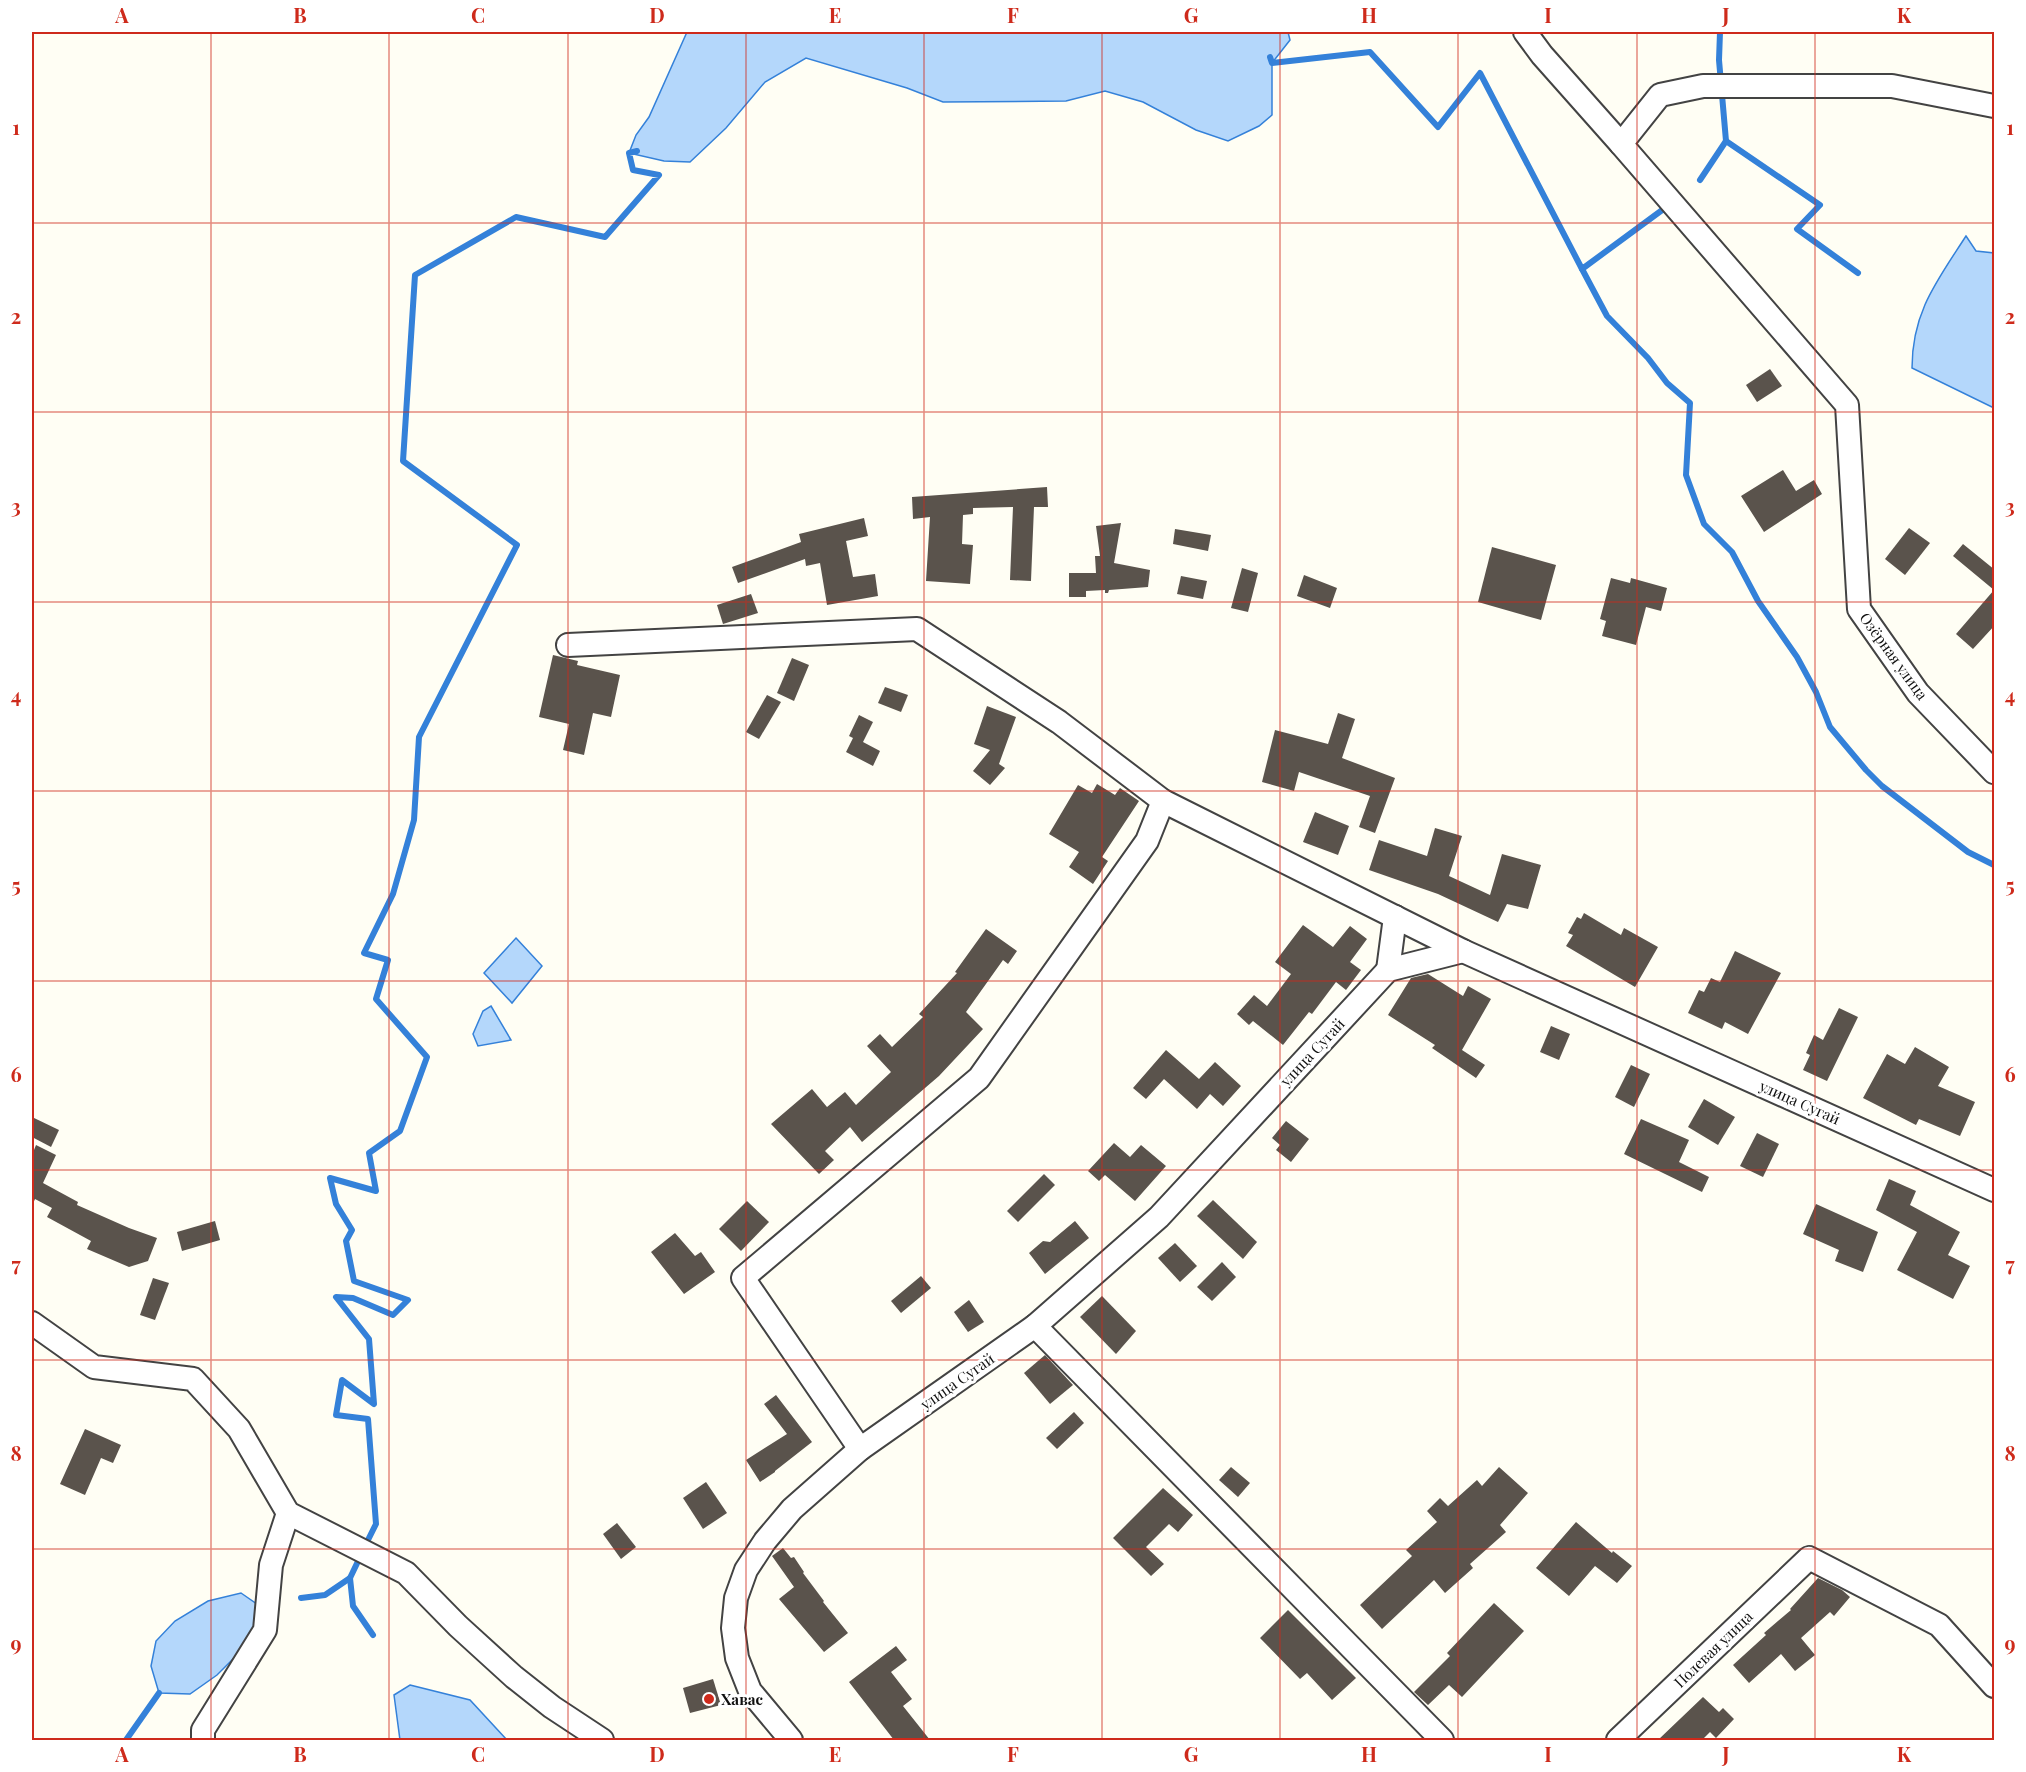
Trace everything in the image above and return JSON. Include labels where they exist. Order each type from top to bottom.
[{"type":"street","points":[[1525,32],[1542,55],[1621,144],[1660,94],[1702,86],[1892,86],[1995,106]]},
{"type":"street","name":"Озёрная улица","points":[[1621,144],[1847,405],[1859,609],[1918,693],[1995,772]]},
{"type":"street","name":"улица Сугай","points":[[568,645],[917,629],[1059,722],[1163,801],[1463,951],[1995,1190]]},
{"type":"street","points":[[861,1449],[743,1278],[979,1078],[1147,841],[1163,801]]},
{"type":"street","points":[[1395,917],[1388,970],[1463,951]]},
{"type":"street","name":"улица Сугай","points":[[792,1740],[750,1691],[737,1658],[733,1628],[736,1598],[746,1570],[765,1541],[792,1509],[861,1449],[1035,1326],[1159,1217],[1388,970]]},
{"type":"street","points":[[32,1323],[94,1366],[193,1379],[239,1429],[288,1513],[406,1573],[458,1626],[514,1677],[552,1707],[602,1740]]},
{"type":"street","points":[[1035,1326],[1442,1740]]},
{"type":"street","points":[[203,1740],[203,1730],[265,1630],[272,1565],[288,1513]]},
{"type":"street","name":"Полевая улица","points":[[1618,1740],[1809,1558],[1939,1624],[1995,1686]]},
{"type":"water","points":[[687,32],[1288,32],[1290,40],[1272,63],[1272,115],[1259,126],[1228,141],[1196,130],[1143,102],[1105,91],[1066,101],[943,102],[907,88],[806,58],[765,82],[726,128],[690,162],[664,161],[629,153],[636,135],[649,117]]},
{"type":"water","points":[[1966,236],[1976,251],[1994,253],[1994,408],[1912,368],[1913,348],[1921,313],[1936,283]]},
{"type":"water","points":[[516,938],[542,966],[512,1003],[484,973]]},
{"type":"water","points":[[491,1006],[511,1040],[478,1046],[473,1034],[483,1011]]},
{"type":"water","points":[[241,1593],[257,1604],[256,1625],[242,1650],[217,1675],[190,1694],[159,1693],[151,1666],[156,1641],[175,1621],[208,1601]]},
{"type":"water","points":[[410,1685],[470,1700],[507,1740],[400,1740],[394,1695]]},
{"type":"building","points":[[1770,369],[1782,386],[1757,402],[1746,385]]},
{"type":"building","points":[[1783,470],[1796,491],[1814,480],[1822,494],[1764,532],[1741,496]]},
{"type":"building","points":[[1047,487],[1048,507],[1034,507],[1031,581],[1010,580],[1013,507],[973,508],[973,514],[963,515],[962,544],[973,545],[970,584],[926,581],[930,517],[913,519],[912,497]]},
{"type":"building","points":[[864,518],[868,536],[846,541],[853,577],[875,574],[878,596],[827,605],[820,563],[806,566],[805,559],[738,583],[732,567],[801,542],[799,534]]},
{"type":"building","points":[[1121,523],[1114,563],[1150,570],[1148,587],[1109,590],[1108,593],[1105,593],[1105,590],[1086,591],[1086,597],[1069,597],[1069,573],[1096,573],[1095,556],[1100,556],[1096,526]]},
{"type":"building","points":[[1909,528],[1930,543],[1905,575],[1885,559]]},
{"type":"building","points":[[1175,529],[1211,535],[1208,551],[1173,544]]},
{"type":"building","points":[[1963,544],[1995,570],[1995,625],[1973,649],[1956,634],[1994,590],[1953,556]]},
{"type":"building","points":[[1492,547],[1556,565],[1541,620],[1478,602]]},
{"type":"building","points":[[1242,568],[1258,573],[1248,612],[1231,608]]},
{"type":"building","points":[[1304,575],[1337,588],[1330,608],[1297,596]]},
{"type":"building","points":[[1181,576],[1207,581],[1203,599],[1177,594]]},
{"type":"building","points":[[1611,578],[1630,583],[1631,578],[1667,588],[1661,611],[1646,607],[1636,645],[1602,636],[1606,621],[1600,619]]},
{"type":"building","points":[[751,594],[758,613],[723,624],[717,605]]},
{"type":"building","points":[[553,655],[578,661],[577,665],[620,675],[611,717],[593,713],[584,755],[563,750],[569,724],[539,717]]},
{"type":"building","points":[[792,658],[809,665],[794,701],[777,693]]},
{"type":"building","points":[[885,687],[908,695],[901,712],[878,703]]},
{"type":"building","points":[[767,695],[781,702],[759,739],[746,732]]},
{"type":"building","points":[[987,706],[1016,717],[999,764],[1005,768],[990,785],[973,771],[990,750],[974,744]]},
{"type":"building","points":[[1338,713],[1355,719],[1342,758],[1395,778],[1375,833],[1359,827],[1370,796],[1299,772],[1294,791],[1262,782],[1275,730],[1328,744]]},
{"type":"building","points":[[859,715],[873,722],[863,742],[880,751],[873,766],[846,752],[853,738],[849,736]]},
{"type":"building","points":[[1097,784],[1115,795],[1120,788],[1139,801],[1102,857],[1108,861],[1093,884],[1069,867],[1079,852],[1049,834],[1078,785],[1092,793]]},
{"type":"building","points":[[1315,812],[1349,826],[1338,855],[1303,842]]},
{"type":"building","points":[[1435,828],[1462,836],[1449,876],[1490,895],[1502,854],[1541,865],[1528,909],[1507,904],[1498,922],[1438,894],[1369,870],[1379,840],[1427,856]]},
{"type":"building","points":[[1584,913],[1621,935],[1624,928],[1658,947],[1635,987],[1566,946],[1573,935],[1568,933],[1577,917],[1581,919]]},
{"type":"building","points":[[1303,925],[1333,947],[1350,926],[1367,939],[1350,962],[1361,970],[1346,990],[1336,982],[1312,1014],[1309,1012],[1283,1045],[1253,1021],[1249,1025],[1237,1014],[1254,995],[1267,1006],[1291,974],[1275,962]]},
{"type":"building","points":[[986,929],[1017,951],[1008,964],[1003,960],[966,1012],[983,1029],[939,1076],[862,1142],[850,1127],[825,1151],[834,1160],[819,1174],[771,1124],[812,1089],[827,1107],[845,1092],[856,1105],[891,1072],[867,1046],[880,1034],[892,1047],[923,1017],[919,1014],[957,973],[955,972]]},
{"type":"building","points":[[1735,951],[1781,973],[1748,1034],[1725,1022],[1722,1029],[1688,1013],[1699,990],[1704,992],[1711,978],[1720,982]]},
{"type":"building","points":[[1428,974],[1463,996],[1468,986],[1491,999],[1462,1050],[1485,1065],[1476,1078],[1432,1048],[1435,1045],[1388,1015],[1411,978]]},
{"type":"building","points":[[1839,1008],[1858,1017],[1827,1081],[1803,1070],[1810,1055],[1806,1053],[1814,1035],[1823,1040]]},
{"type":"building","points":[[1551,1026],[1570,1034],[1559,1060],[1540,1052]]},
{"type":"building","points":[[1915,1047],[1949,1067],[1938,1086],[1975,1102],[1960,1136],[1919,1119],[1916,1125],[1863,1098],[1887,1054],[1905,1064]]},
{"type":"building","points":[[1166,1050],[1199,1079],[1215,1062],[1241,1086],[1223,1106],[1210,1094],[1197,1109],[1164,1079],[1146,1099],[1133,1088]]},
{"type":"building","points":[[1631,1065],[1650,1074],[1634,1107],[1615,1097]]},
{"type":"building","points":[[1704,1099],[1735,1117],[1718,1145],[1688,1127]]},
{"type":"building","points":[[32,1117],[59,1130],[51,1147],[32,1137]]},
{"type":"building","points":[[1641,1119],[1689,1140],[1679,1162],[1709,1177],[1702,1192],[1624,1154]]},
{"type":"building","points":[[1286,1121],[1309,1139],[1291,1162],[1276,1150],[1280,1145],[1272,1138]]},
{"type":"building","points":[[1757,1133],[1779,1144],[1763,1177],[1740,1166]]},
{"type":"building","points":[[1114,1143],[1130,1157],[1141,1145],[1166,1166],[1135,1201],[1105,1175],[1099,1181],[1088,1171]]},
{"type":"building","points":[[36,1145],[56,1155],[43,1183],[78,1202],[77,1205],[157,1238],[148,1261],[129,1267],[87,1249],[91,1241],[47,1217],[52,1208],[35,1199],[32,1206],[32,1155]]},
{"type":"building","points":[[1044,1174],[1055,1185],[1018,1222],[1007,1211]]},
{"type":"building","points":[[1889,1179],[1916,1191],[1910,1205],[1960,1232],[1948,1255],[1970,1266],[1953,1299],[1897,1270],[1917,1232],[1876,1210]]},
{"type":"building","points":[[1213,1200],[1257,1242],[1243,1259],[1197,1216]]},
{"type":"building","points":[[747,1201],[769,1222],[741,1251],[719,1229]]},
{"type":"building","points":[[1816,1204],[1878,1232],[1863,1272],[1835,1261],[1839,1250],[1803,1234]]},
{"type":"building","points":[[215,1221],[220,1240],[182,1251],[177,1232]]},
{"type":"building","points":[[1075,1221],[1089,1238],[1045,1274],[1029,1253],[1043,1241],[1050,1242]]},
{"type":"building","points":[[675,1233],[695,1256],[701,1252],[715,1272],[684,1294],[651,1252]]},
{"type":"building","points":[[1175,1243],[1197,1266],[1180,1282],[1158,1258]]},
{"type":"building","points":[[1222,1262],[1236,1277],[1212,1301],[1197,1287]]},
{"type":"building","points":[[921,1276],[931,1288],[901,1313],[891,1301]]},
{"type":"building","points":[[153,1278],[169,1283],[155,1320],[140,1315]]},
{"type":"building","points":[[1102,1296],[1136,1331],[1116,1354],[1080,1317]]},
{"type":"building","points":[[969,1300],[984,1322],[968,1332],[954,1312]]},
{"type":"building","points":[[1045,1355],[1073,1385],[1050,1404],[1024,1373]]},
{"type":"building","points":[[776,1395],[812,1442],[760,1482],[746,1460],[787,1434],[764,1404]]},
{"type":"building","points":[[1074,1412],[1084,1423],[1057,1449],[1046,1438]]},
{"type":"building","points":[[85,1429],[121,1445],[113,1463],[101,1458],[85,1495],[60,1484]]},
{"type":"building","points":[[1231,1467],[1250,1483],[1238,1497],[1219,1480]]},
{"type":"building","points":[[1499,1467],[1528,1493],[1500,1525],[1506,1532],[1470,1564],[1473,1568],[1445,1593],[1434,1580],[1382,1629],[1360,1605],[1412,1556],[1406,1550],[1437,1522],[1427,1511],[1440,1498],[1448,1506],[1477,1480],[1482,1486]]},
{"type":"building","points":[[706,1482],[727,1513],[703,1529],[683,1498]]},
{"type":"building","points":[[1163,1488],[1193,1515],[1178,1532],[1169,1524],[1146,1547],[1164,1564],[1151,1576],[1113,1538]]},
{"type":"building","points":[[1576,1522],[1612,1553],[1613,1551],[1632,1566],[1617,1583],[1595,1566],[1569,1596],[1536,1568]]},
{"type":"building","points":[[617,1523],[636,1547],[621,1559],[603,1534]]},
{"type":"building","points":[[783,1548],[791,1558],[794,1557],[823,1602],[848,1633],[824,1652],[779,1599],[794,1587],[772,1556]]},
{"type":"building","points":[[1818,1578],[1842,1590],[1850,1597],[1834,1616],[1830,1612],[1801,1638],[1815,1655],[1795,1671],[1781,1654],[1749,1683],[1733,1665],[1766,1635],[1764,1633],[1791,1610]]},
{"type":"building","points":[[1494,1603],[1524,1631],[1462,1697],[1449,1685],[1428,1705],[1414,1692],[1450,1656],[1447,1653]]},
{"type":"building","points":[[1288,1610],[1356,1678],[1332,1700],[1307,1673],[1300,1679],[1260,1638]]},
{"type":"building","points":[[896,1646],[907,1660],[891,1672],[912,1699],[903,1706],[930,1740],[894,1740],[849,1682]]},
{"type":"building","points":[[713,1679],[721,1705],[690,1713],[683,1688]]},
{"type":"building","points":[[1703,1697],[1719,1712],[1723,1708],[1734,1719],[1716,1738],[1710,1732],[1702,1740],[1658,1740]]},
{"type":"waterway","points":[[1720,32],[1719,60],[1726,141]]},
{"type":"waterway","points":[[1270,57],[1272,63],[1370,52],[1438,127],[1480,73],[1582,269],[1669,205]]},
{"type":"waterway","points":[[1700,180],[1726,141],[1820,205],[1797,229],[1858,273]]},
{"type":"waterway","points":[[365,1546],[376,1524],[368,1419],[336,1415],[342,1380],[374,1404],[369,1339],[336,1297],[353,1298],[393,1315],[408,1300],[354,1281],[346,1241],[352,1230],[336,1204],[330,1178],[376,1191],[369,1153],[400,1131],[427,1057],[376,999],[388,960],[364,953],[393,894],[414,820],[419,737],[517,545],[403,461],[415,275],[516,217],[605,237],[659,175],[633,170],[629,153],[637,151]]},
{"type":"waterway","points":[[1582,269],[1607,316],[1648,358],[1667,383],[1690,403],[1686,475],[1704,524],[1732,552],[1758,601],[1797,657],[1816,692],[1830,727],[1882,786],[1968,852],[1994,865]]},
{"type":"waterway","points":[[361,1555],[350,1578],[353,1606],[373,1635]]},
{"type":"waterway","points":[[301,1598],[325,1595],[350,1578]]},
{"type":"waterway","points":[[126,1740],[159,1693]]},
{"type":"place","name":"Хавас","points":[[709,1699]]}]
